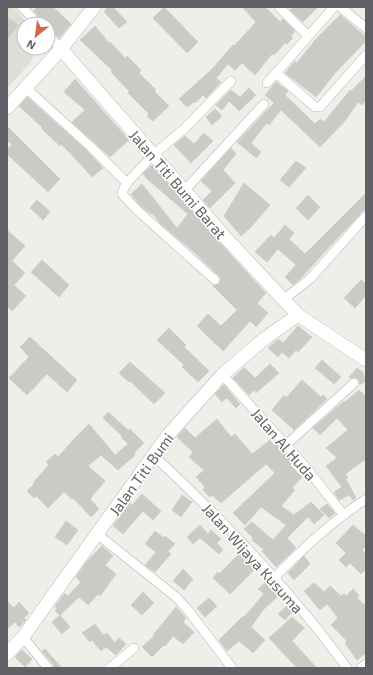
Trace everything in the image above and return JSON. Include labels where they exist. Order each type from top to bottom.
[{"type":"street","points":[[22,7],[30,16]]},
{"type":"street","points":[[7,108],[61,49],[94,7]]},
{"type":"street","points":[[279,7],[308,36]]},
{"type":"street","points":[[268,83],[334,7]]},
{"type":"street","points":[[340,7],[366,28]]},
{"type":"street","points":[[56,44],[61,49]]},
{"type":"street","name":"Jalan Titi Bumi Barat","points":[[61,49],[224,237],[298,315],[366,360]]},
{"type":"street","points":[[276,73],[295,92],[315,107],[318,107],[366,55]]},
{"type":"street","points":[[215,280],[122,194],[127,183],[153,155],[184,129],[231,81]]},
{"type":"street","points":[[26,88],[127,183]]},
{"type":"street","points":[[184,191],[264,104]]},
{"type":"street","points":[[284,299],[310,279],[366,216]]},
{"type":"street","name":"Jalan Titi Bumi","points":[[8,651],[23,637],[168,435],[222,375],[264,339],[298,315]]},
{"type":"street","name":"Jalan Al Huda","points":[[222,375],[286,445],[343,514]]},
{"type":"street","points":[[286,445],[354,383]]},
{"type":"street","name":"Jalan Wijaya Kusuma","points":[[153,455],[195,494],[275,577],[347,668]]},
{"type":"street","points":[[275,577],[301,549],[343,514],[366,499]]},
{"type":"street","points":[[97,534],[176,597],[188,610],[219,653],[232,668]]},
{"type":"street","points":[[23,637],[48,668]]},
{"type":"street","points":[[110,668],[134,648]]},
{"type":"street","points":[[361,668],[366,664]]},
{"type":"shaded area","points":[[7,7],[13,7],[21,16],[16,16],[16,56],[34,56],[31,62],[7,88]]},
{"type":"building","points":[[37,7],[53,7],[71,24],[59,38],[56,35],[56,16],[38,16],[34,11]]},
{"type":"building","points":[[108,7],[113,7],[127,22],[119,28],[105,13],[105,10]]},
{"type":"building","points":[[164,7],[198,42],[187,53],[153,18]]},
{"type":"building","points":[[242,7],[265,7],[280,22],[283,19],[295,31],[291,36],[293,38],[287,44],[285,43],[274,55],[272,54],[255,75],[242,63],[235,70],[228,64],[216,78],[221,82],[206,98],[203,95],[195,103],[194,102],[187,107],[179,99],[212,69],[256,22]]},
{"type":"building","points":[[293,7],[318,7],[303,22],[290,10]]},
{"type":"building","points":[[340,15],[366,37],[366,41],[336,72],[316,97],[285,73],[295,61],[297,63],[315,40]]},
{"type":"building","points":[[7,17],[16,24],[16,28],[7,40]]},
{"type":"building","points":[[95,26],[109,43],[110,42],[125,58],[127,56],[141,70],[139,73],[169,106],[153,121],[147,116],[149,114],[128,93],[129,91],[111,72],[112,70],[80,40]]},
{"type":"building","points":[[366,76],[366,100],[362,105],[358,102],[345,121],[320,147],[281,110],[269,125],[267,123],[251,143],[261,152],[256,158],[237,142],[274,103],[265,95],[276,82],[288,91],[285,95],[315,124],[320,119],[324,122],[350,90],[351,91]]},
{"type":"building","points":[[75,79],[129,140],[110,157],[72,122],[85,110],[64,92]]},
{"type":"building","points":[[249,88],[256,95],[239,111],[229,101],[222,110],[216,105],[231,90],[240,97]]},
{"type":"building","points":[[27,97],[87,151],[103,168],[92,177],[61,144],[60,146],[19,106]]},
{"type":"building","points":[[215,109],[222,116],[212,125],[206,117]]},
{"type":"building","points":[[7,126],[60,179],[48,192],[7,154],[7,149],[12,145],[7,140]]},
{"type":"building","points":[[204,133],[213,141],[191,163],[174,145],[185,136],[194,144]]},
{"type":"building","points":[[231,148],[236,154],[223,170],[235,183],[210,208],[203,200],[212,191],[201,181]]},
{"type":"building","points":[[296,161],[306,168],[289,187],[280,180]]},
{"type":"building","points":[[152,165],[266,293],[257,303],[268,313],[256,327],[250,321],[223,351],[197,326],[208,314],[221,326],[237,310],[213,286],[219,284],[221,278],[161,224],[152,213],[151,214],[141,206],[131,194],[142,184],[177,228],[188,214],[143,174]]},
{"type":"building","points":[[244,183],[270,205],[241,236],[224,216]]},
{"type":"building","points":[[366,193],[366,208],[293,285],[285,277],[296,265],[278,249],[267,262],[255,252],[271,235],[274,238],[285,225],[294,233],[289,239],[305,254]]},
{"type":"building","points":[[308,195],[320,207],[308,220],[296,208]]},
{"type":"building","points":[[37,200],[50,212],[43,220],[30,208]]},
{"type":"building","points":[[7,230],[25,246],[12,261],[25,273],[14,285],[26,296],[12,311],[7,306]]},
{"type":"building","points":[[42,260],[69,285],[59,297],[31,272]]},
{"type":"building","points":[[361,280],[366,284],[366,295],[355,308],[344,298]]},
{"type":"building","points":[[298,326],[312,337],[298,352],[296,350],[289,358],[282,352],[278,357],[268,348],[278,339],[283,343]]},
{"type":"building","points":[[169,328],[186,345],[184,347],[209,371],[198,382],[182,367],[184,365],[157,340]]},
{"type":"building","points":[[30,337],[77,380],[67,392],[47,374],[27,395],[9,378],[29,357],[20,347]]},
{"type":"building","points":[[322,360],[341,377],[334,384],[315,368]]},
{"type":"building","points":[[130,362],[165,393],[154,404],[130,381],[129,382],[119,373]]},
{"type":"building","points":[[270,364],[279,373],[256,393],[254,390],[249,395],[233,378],[244,367],[255,378]]},
{"type":"building","points":[[357,368],[363,372],[365,382],[360,384],[358,379],[355,377],[349,377]]},
{"type":"building","points":[[302,380],[321,397],[323,395],[327,399],[294,430],[272,410],[284,395],[286,398]]},
{"type":"building","points":[[224,385],[240,404],[236,408],[227,398],[222,402],[215,394]]},
{"type":"building","points":[[359,390],[366,397],[366,459],[345,474],[348,477],[346,479],[356,498],[353,500],[349,495],[339,500],[334,492],[342,487],[326,466],[337,458],[326,448],[348,430],[337,418],[320,435],[313,428]]},
{"type":"building","points":[[108,412],[128,430],[130,429],[144,443],[134,453],[135,455],[118,470],[101,455],[88,466],[105,481],[90,499],[99,509],[91,517],[73,498],[72,499],[64,492],[48,508],[36,496],[34,498],[27,491],[49,465],[46,462],[55,454],[58,457],[89,424],[115,455],[128,444],[121,437],[122,436],[103,418]]},
{"type":"building","points":[[217,419],[231,437],[235,434],[252,454],[270,440],[274,446],[276,443],[293,462],[290,465],[302,477],[292,488],[295,490],[281,506],[294,515],[311,502],[324,515],[314,524],[308,517],[287,538],[296,548],[276,567],[262,551],[264,550],[252,540],[253,538],[244,529],[252,522],[273,540],[286,525],[261,507],[245,525],[233,513],[275,473],[266,464],[221,503],[212,495],[210,497],[203,490],[205,487],[196,477],[204,470],[189,457],[193,452],[177,437],[185,428],[195,438]]},
{"type":"building","points":[[142,494],[161,511],[153,520],[143,511],[123,534],[113,526],[130,503],[132,505]]},
{"type":"building","points":[[182,495],[192,502],[181,517],[172,510]]},
{"type":"building","points":[[327,504],[335,513],[329,518],[320,509]]},
{"type":"building","points":[[66,521],[78,530],[67,545],[55,537]]},
{"type":"building","points":[[200,525],[208,534],[211,530],[221,539],[217,543],[223,550],[219,554],[200,538],[193,544],[187,537]]},
{"type":"building","points":[[353,525],[366,536],[366,546],[362,550],[366,554],[366,569],[361,574],[350,563],[346,567],[339,560],[346,553],[336,543]]},
{"type":"building","points":[[155,531],[164,538],[165,536],[175,544],[168,551],[171,554],[155,572],[145,565],[156,552],[145,544]]},
{"type":"building","points":[[102,546],[113,556],[105,565],[116,574],[100,596],[98,594],[88,605],[79,597],[60,615],[55,611],[57,609],[55,606],[65,593],[68,596],[81,582],[76,577],[87,561]]},
{"type":"building","points":[[240,553],[254,570],[230,594],[213,578]]},
{"type":"building","points":[[304,556],[310,564],[294,580],[288,573]]},
{"type":"building","points":[[183,569],[193,579],[184,590],[173,581]]},
{"type":"building","points":[[268,580],[279,592],[279,595],[263,610],[251,627],[265,640],[253,653],[239,641],[227,651],[219,640],[243,616],[244,617],[264,594],[258,589]]},
{"type":"building","points":[[314,583],[324,592],[330,586],[341,596],[344,594],[346,596],[353,589],[359,595],[357,598],[366,606],[366,653],[357,660],[345,643],[347,641],[331,625],[338,618],[327,604],[320,610],[304,591]]},
{"type":"building","points":[[143,592],[154,603],[142,615],[131,605]]},
{"type":"building","points":[[209,598],[217,606],[205,617],[197,608]]},
{"type":"building","points":[[7,601],[14,608],[19,602],[29,613],[24,618],[26,620],[19,627],[15,622],[7,629]]},
{"type":"building","points":[[289,604],[294,610],[285,620],[278,614]]},
{"type":"building","points":[[176,607],[186,618],[183,622],[194,632],[183,644],[173,636],[165,646],[164,645],[152,657],[142,647],[154,636],[153,635]]},
{"type":"building","points":[[60,615],[70,627],[62,634],[52,622]]},
{"type":"building","points":[[292,617],[304,628],[292,641],[317,668],[297,668],[269,638]]},
{"type":"building","points":[[95,624],[103,635],[107,633],[115,643],[119,638],[126,644],[116,655],[106,647],[101,651],[92,640],[90,642],[82,633]]},
{"type":"building","points":[[45,649],[62,668],[54,668],[53,664],[42,651]]},
{"type":"building","points":[[22,650],[32,659],[25,667],[15,657]]}]
